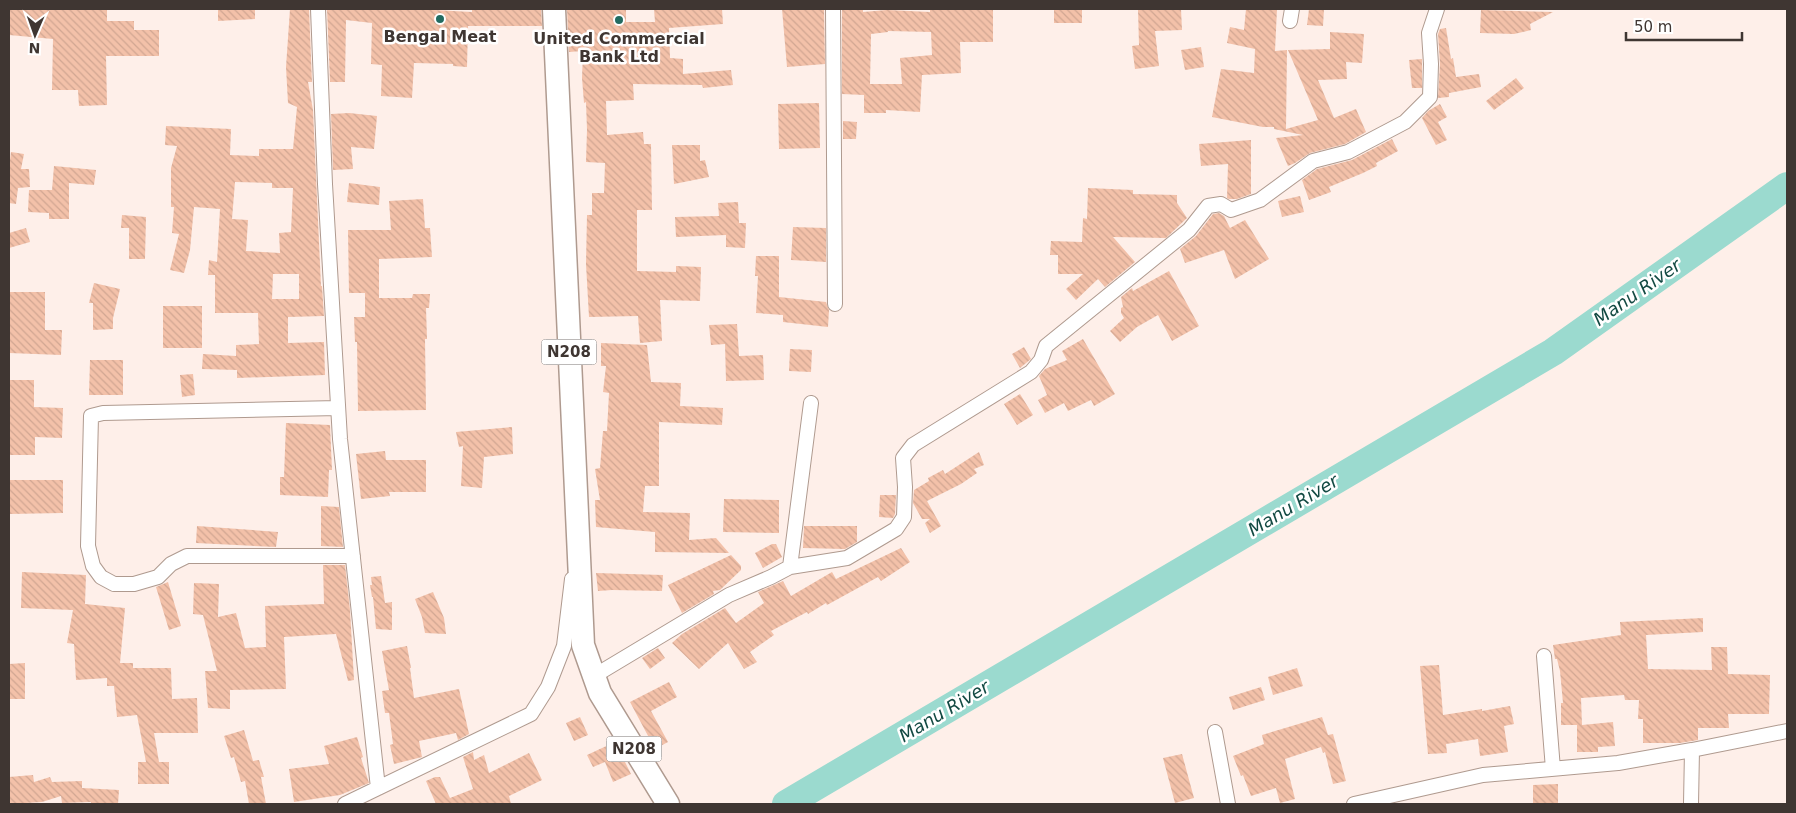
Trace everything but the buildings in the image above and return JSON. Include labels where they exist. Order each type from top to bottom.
[{"type":"highway","name":"N208","points":[[554,9],[583,645],[597,684],[668,804]]},
{"type":"street","points":[[318,9],[325,184],[338,408],[378,788]]},
{"type":"street","points":[[833,9],[835,304]]},
{"type":"street","points":[[597,684],[729,594],[790,567],[847,558],[896,529],[904,517],[903,458],[913,445],[1031,372],[1041,360],[1046,346],[1189,230],[1208,206],[1221,204],[1231,210],[1260,200],[1313,161],[1348,152],[1405,122],[1430,97],[1432,64],[1430,33],[1437,9]]},
{"type":"street","points":[[790,567],[811,403]]},
{"type":"street","points":[[338,408],[103,413],[92,416],[88,546],[93,566],[101,577],[114,584],[134,584],[158,577],[171,564],[187,556],[353,556]]},
{"type":"street","points":[[344,804],[531,714],[548,687],[564,646],[577,528]]},
{"type":"street","points":[[1544,656],[1553,769]]},
{"type":"street","points":[[1354,804],[1483,775],[1618,763],[1787,731]]},
{"type":"street","points":[[1214,732],[1228,804]]},
{"type":"street","points":[[1691,804],[1692,750]]},
{"type":"waterway","name":"Manu River","points":[[786,804],[1553,352],[1787,186]]},
{"type":"place","name":"Bengal Meat","points":[[440,19]]},
{"type":"place","name":"United Commercial Bank Ltd","points":[[619,20]]}]
